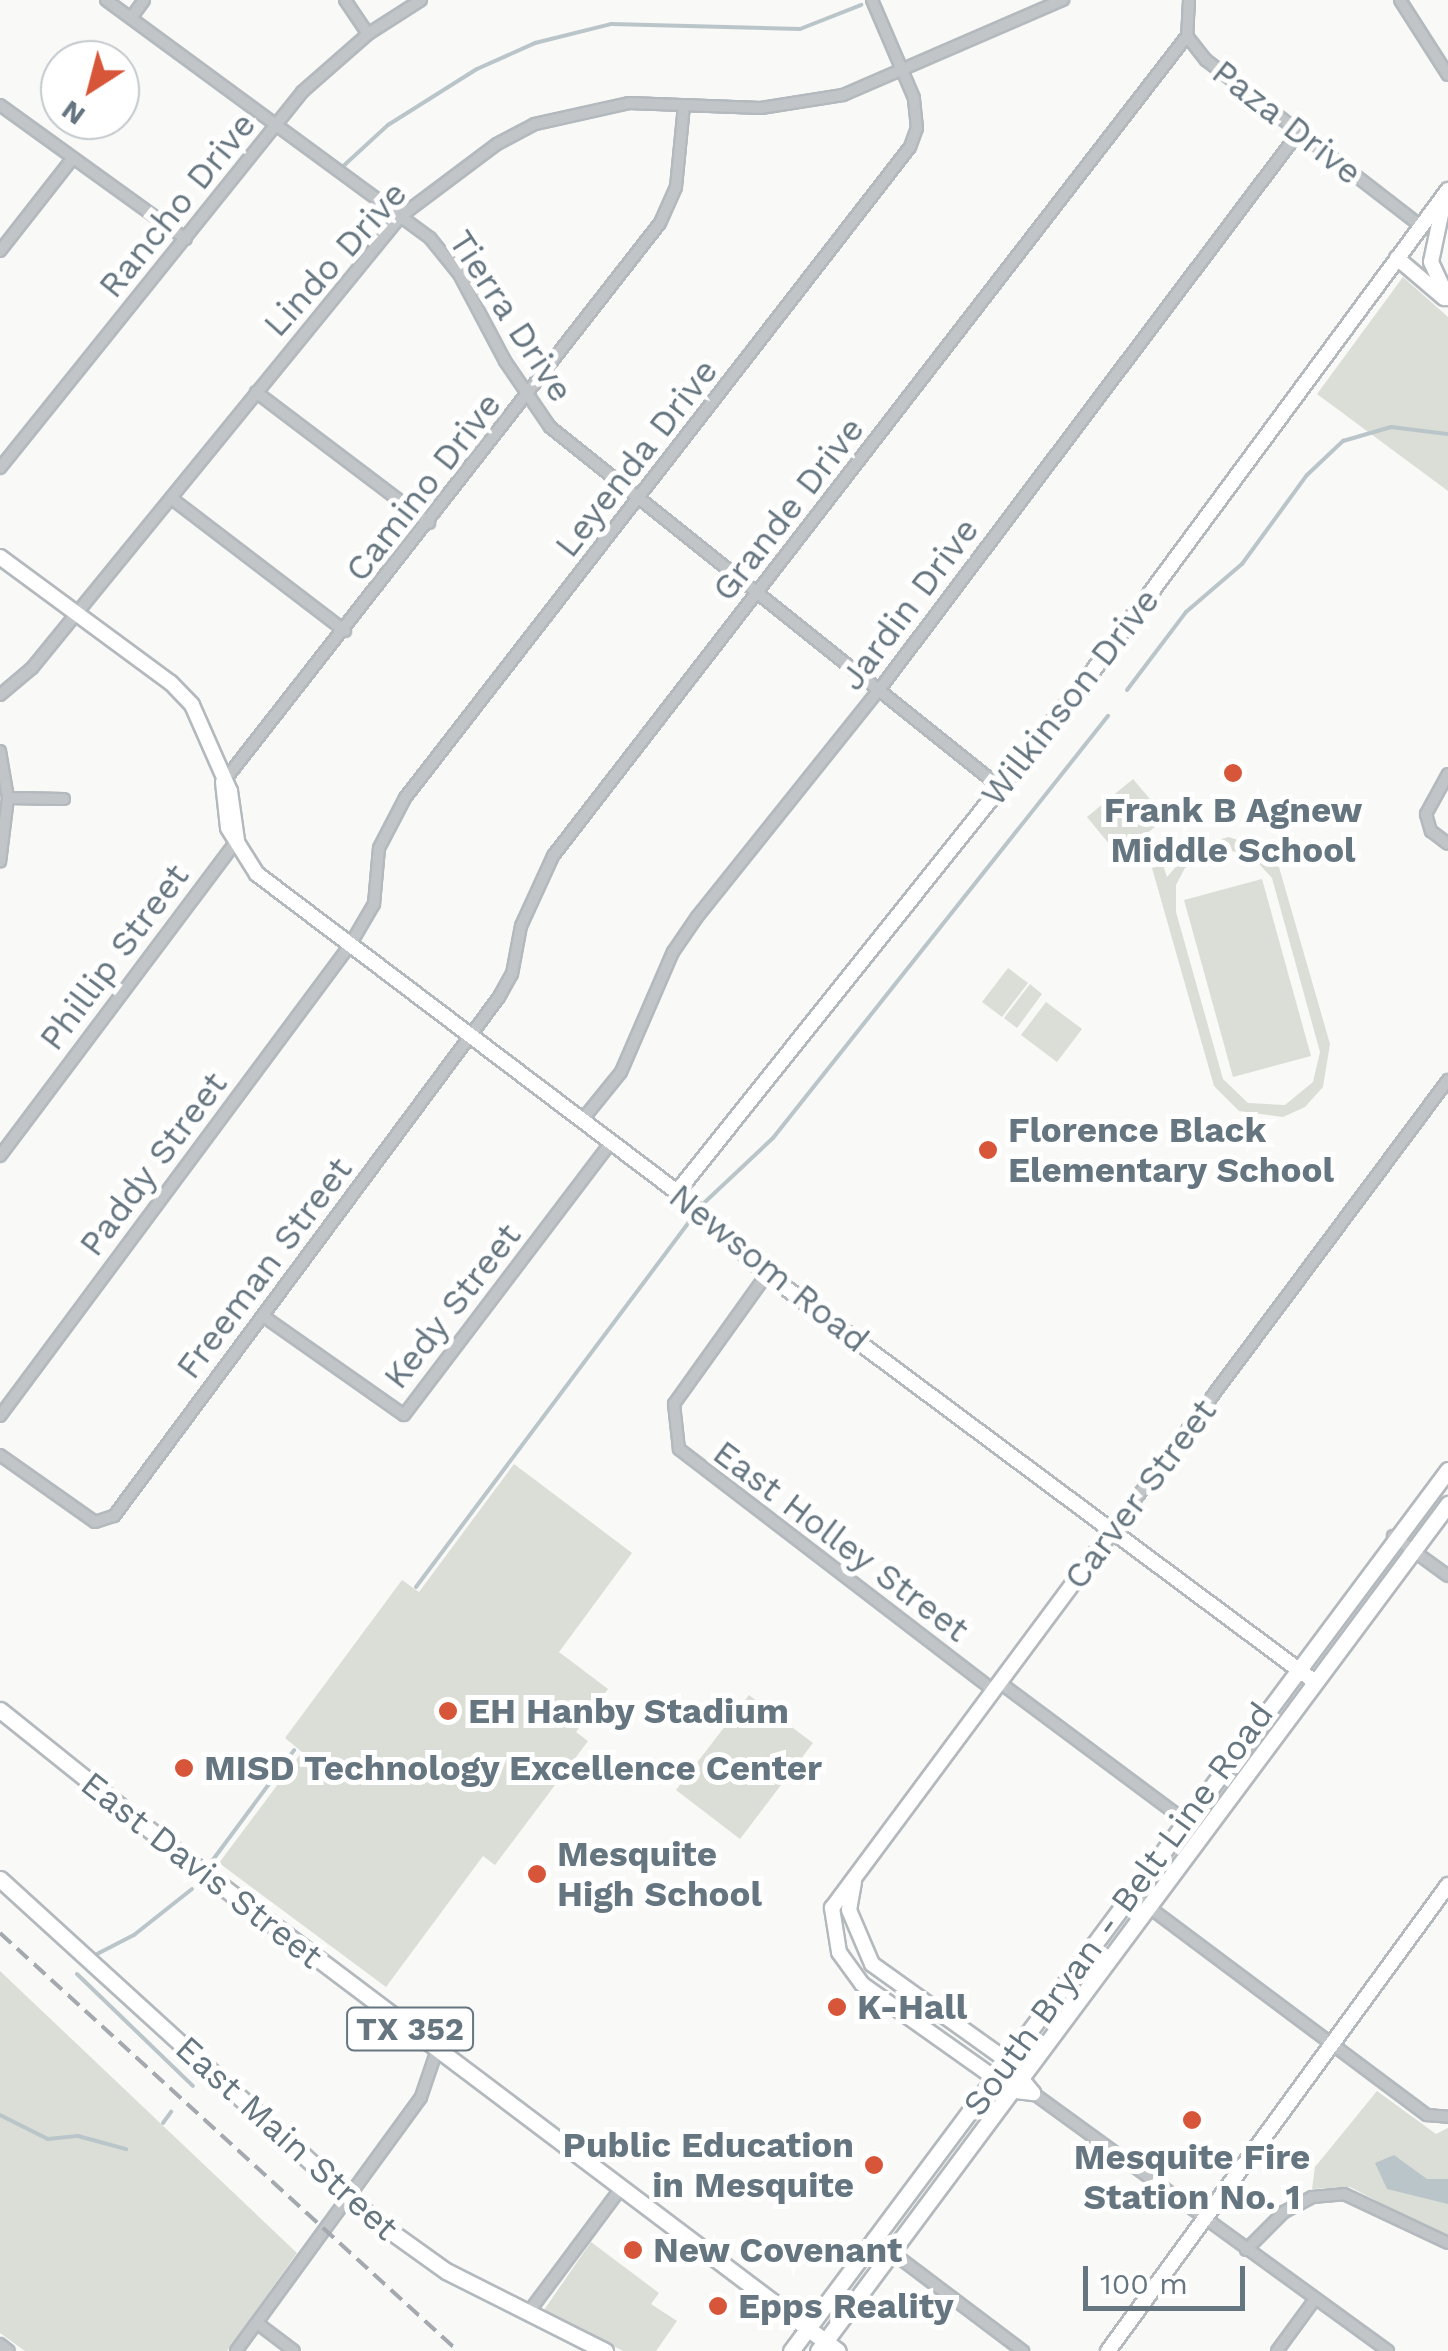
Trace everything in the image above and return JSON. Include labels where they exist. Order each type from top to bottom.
[{"type":"main road","name":"South Bryan - Belt Line Road","points":[[791,2351],[1393,1536],[1448,1470]]},
{"type":"main road","name":"South Bryan - Belt Line Road","points":[[827,2347],[892,2253],[1448,1504]]},
{"type":"main road","name":"East Davis Street","points":[[0,1710],[438,2050],[809,2325],[827,2347]]},
{"type":"main road","points":[[1233,1754],[1252,1768]]},
{"type":"main road","name":"East Main Street","points":[[0,1879],[348,2197],[446,2271],[605,2351]]},
{"type":"main road","points":[[1062,1986],[1080,2000]]},
{"type":"street","name":"Tierra Drive","points":[[106,0],[401,216],[460,274],[528,398],[550,428],[1000,787]]},
{"type":"street","points":[[131,18],[144,0]]},
{"type":"street","points":[[345,0],[368,34]]},
{"type":"street","name":"Rancho Drive","points":[[0,468],[317,77],[368,34],[421,0]]},
{"type":"street","name":"Leyenda Drive","points":[[350,946],[374,904],[380,848],[398,809],[910,147],[917,113],[872,0]]},
{"type":"street","name":"Lindo Drive","points":[[0,695],[77,614],[401,216],[496,144],[536,124],[629,103],[805,104],[902,70],[1063,0]]},
{"type":"street","name":"Paza Drive","points":[[1189,0],[1187,36],[1206,60],[1421,226]]},
{"type":"street","points":[[1400,0],[1448,75]]},
{"type":"street","name":"Grande Drive","points":[[471,1036],[512,974],[521,926],[553,856],[1187,36]]},
{"type":"street","points":[[0,104],[186,239]]},
{"type":"street","name":"Camino Drive","points":[[223,782],[528,398],[660,223],[676,186],[684,105]]},
{"type":"street","name":"Jardin Drive","points":[[582,1119],[636,1046],[672,952],[878,690],[1299,132]]},
{"type":"street","points":[[0,250],[73,158]]},
{"type":"street","points":[[1448,190],[1431,262],[1448,300]]},
{"type":"street","name":"Wilkinson Drive","points":[[677,1192],[1000,787],[1448,190]]},
{"type":"street","points":[[1397,258],[1448,300]]},
{"type":"street","points":[[256,392],[429,524]]},
{"type":"street","points":[[171,498],[345,631]]},
{"type":"street","name":"Newsom Road","points":[[0,557],[192,706],[213,742],[228,828],[256,874],[612,1141],[677,1192],[767,1274],[1315,1682]]},
{"type":"street","points":[[0,751],[8,798],[0,862]]},
{"type":"street","points":[[1448,774],[1426,814],[1431,831],[1448,844]]},
{"type":"street","points":[[8,798],[64,799]]},
{"type":"street","name":"Phillip Street","points":[[0,1156],[237,840]]},
{"type":"street","name":"Paddy Street","points":[[0,1416],[350,946]]},
{"type":"street","name":"Freeman Street","points":[[0,1455],[94,1522],[114,1516],[471,1036]]},
{"type":"street","name":"Carver Street","points":[[994,2077],[848,1970],[832,1908],[1448,1080]]},
{"type":"street","name":"Kedy Street","points":[[262,1316],[404,1415],[612,1141]]},
{"type":"street","name":"East Holley Street","points":[[767,1274],[674,1404],[679,1450],[1203,1834]]},
{"type":"street","points":[[1393,1536],[1448,1576]]},
{"type":"street","points":[[856,1876],[849,1910],[872,1964],[1006,2060],[1024,2075],[1033,2093],[1388,2351]]},
{"type":"street","points":[[1108,2351],[1448,1885]]},
{"type":"street","points":[[1130,1894],[1427,2115],[1448,2116]]},
{"type":"street","points":[[236,2351],[422,2097],[438,2050]]},
{"type":"street","points":[[994,2077],[1013,2091],[1033,2093]]},
{"type":"street","points":[[528,2313],[622,2187]]},
{"type":"street","points":[[1246,2250],[1284,2212],[1312,2197],[1344,2194],[1448,2243]]},
{"type":"street","points":[[292,2276],[307,2267],[344,2216],[348,2197]]},
{"type":"street","points":[[872,2238],[1024,2351]]},
{"type":"street","points":[[1277,2351],[1315,2299]]},
{"type":"street","points":[[257,2323],[294,2351]]},
{"type":"street","points":[[0,2344],[10,2351]]},
{"type":"shaded area","points":[[1403,277],[1448,317],[1448,491],[1317,394]]},
{"type":"shaded area","points":[[1133,779],[1166,818],[1119,856],[1087,817]]},
{"type":"shaded area","points":[[1229,837],[1263,849],[1279,867],[1330,1044],[1323,1087],[1305,1107],[1283,1117],[1239,1111],[1214,1086],[1152,868],[1163,865],[1167,877],[1194,846]],"holes":[[[1219,849],[1250,854],[1272,878],[1320,1052],[1313,1082],[1285,1105],[1248,1103],[1223,1079],[1176,912],[1176,885],[1185,868]]]},
{"type":"shaded area","points":[[1262,879],[1311,1056],[1233,1077],[1184,900]]},
{"type":"shaded area","points":[[1008,968],[1028,983],[1002,1017],[982,1002]]},
{"type":"shaded area","points":[[1030,984],[1042,994],[1017,1028],[1004,1018]]},
{"type":"shaded area","points":[[1046,1002],[1082,1029],[1057,1062],[1021,1035]]},
{"type":"shaded area","name":"EH Hanby Stadium","points":[[514,1464],[632,1553],[559,1652],[608,1689],[576,1732],[588,1741],[495,1865],[483,1856],[386,1987],[219,1863],[302,1752],[285,1738],[402,1580],[419,1592]]},
{"type":"shaded area","points":[[749,1695],[813,1743],[740,1839],[676,1790]]},
{"type":"shaded area","points":[[0,1971],[297,2253],[227,2351],[25,2351],[0,2333]]},
{"type":"shaded area","points":[[1377,2091],[1436,2134],[1448,2128],[1448,2238],[1350,2187],[1312,2189],[1315,2167]]},
{"type":"shaded area","points":[[1394,2155],[1427,2179],[1448,2179],[1448,2204],[1387,2189],[1375,2163]]},
{"type":"shaded area","points":[[591,2242],[659,2293],[651,2304],[677,2321],[656,2351],[623,2351],[544,2310]]},
{"type":"waterway","points":[[339,170],[388,125],[477,69],[535,43],[611,24],[800,29],[861,5]]},
{"type":"waterway","points":[[1127,690],[1186,612],[1242,564],[1307,475],[1343,441],[1391,427],[1448,434]]},
{"type":"waterway","points":[[705,1202],[773,1138],[1108,716]]},
{"type":"waterway","points":[[416,1587],[690,1221]]},
{"type":"waterway","points":[[212,1861],[294,1750]]},
{"type":"waterway","points":[[97,1954],[134,1935],[192,1889]]},
{"type":"waterway","points":[[77,1974],[193,2086]]},
{"type":"waterway","points":[[163,2123],[171,2112]]},
{"type":"waterway","points":[[0,2115],[48,2139],[78,2136],[126,2149]]},
{"type":"railway","points":[[0,1933],[458,2351]]},
{"type":"place","name":"Frank B Agnew Middle School","points":[[1233,773]]},
{"type":"place","name":"Florence Black Elementary School","points":[[988,1150]]},
{"type":"place","name":"EH Hanby Stadium","points":[[448,1711]]},
{"type":"place","name":"MISD Technology Excellence Center","points":[[184,1768]]},
{"type":"place","name":"Mesquite High School","points":[[537,1874]]},
{"type":"place","name":"K-Hall","points":[[837,2007]]},
{"type":"place","name":"Mesquite Fire Station No. 1","points":[[1192,2120]]},
{"type":"place","name":"Public Education in Mesquite","points":[[874,2165]]},
{"type":"place","name":"New Covenant","points":[[633,2250]]},
{"type":"place","name":"Epps Reality","points":[[718,2306]]}]
